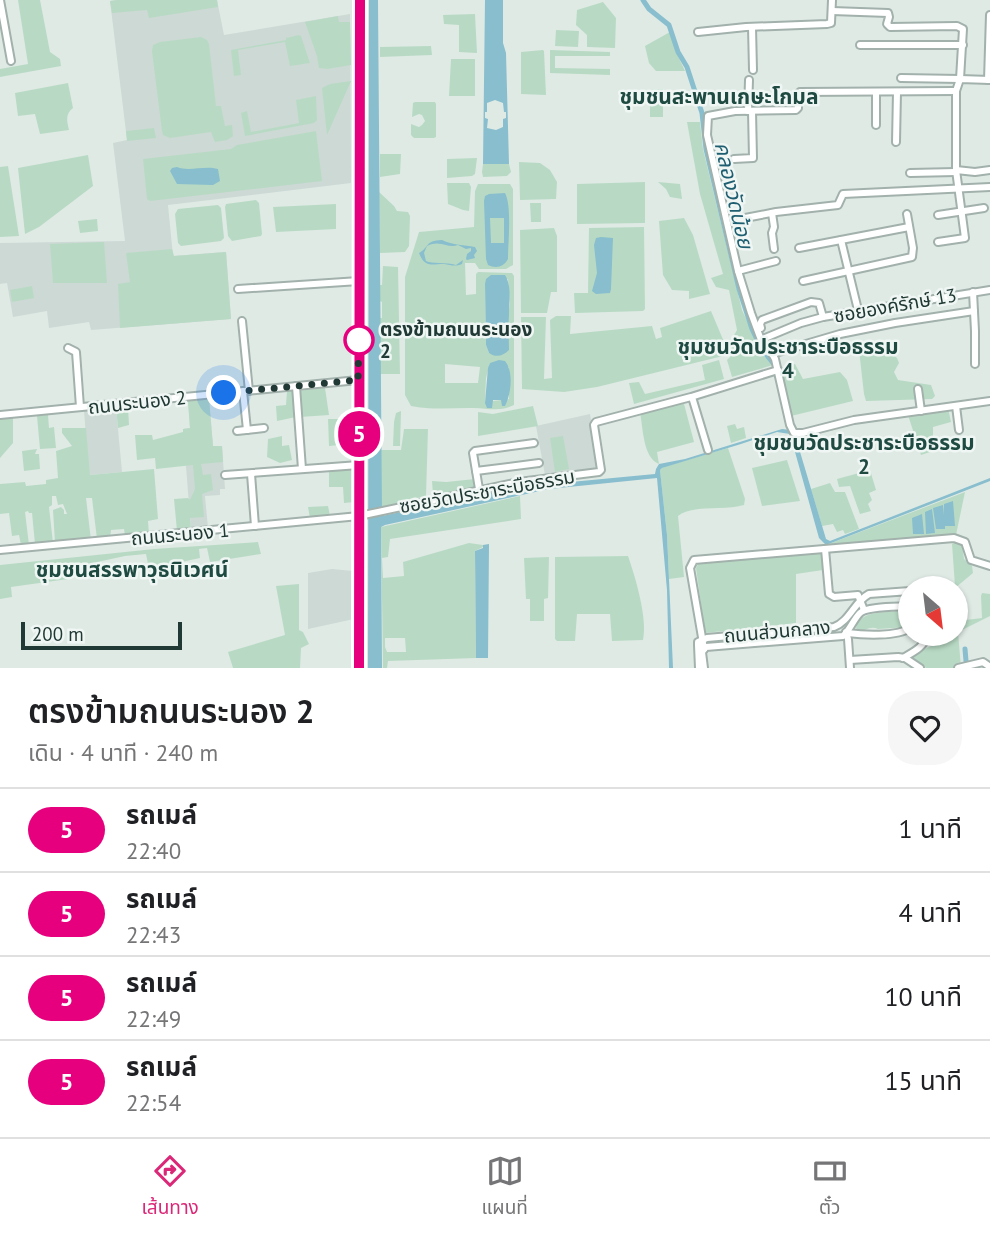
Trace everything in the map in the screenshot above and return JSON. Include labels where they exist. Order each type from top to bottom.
[{"type":"main road","points":[[359,668],[363,515],[359,465],[358,380],[360,0]]},
{"type":"street","points":[[0,0],[11,61]]},
{"type":"street","points":[[698,32],[827,24],[831,23],[832,0]]},
{"type":"street","points":[[832,10],[888,13],[887,24],[890,27],[961,27],[964,31],[960,79],[956,91],[956,171],[965,238],[938,242]]},
{"type":"street","points":[[901,78],[989,80],[990,15]]},
{"type":"street","points":[[752,27],[753,70]]},
{"type":"street","points":[[860,45],[963,46]]},
{"type":"street","points":[[734,159],[753,158],[749,80]]},
{"type":"street","points":[[956,91],[800,92],[796,110],[730,112],[706,117],[707,135],[738,271],[751,313],[779,371],[794,433],[854,420],[990,401]]},
{"type":"street","points":[[876,92],[876,125]]},
{"type":"street","points":[[896,142],[897,92]]},
{"type":"street","points":[[910,173],[990,170]]},
{"type":"street","points":[[740,219],[838,205],[843,194],[990,187]]},
{"type":"street","points":[[938,215],[984,208]]},
{"type":"street","points":[[772,213],[774,249]]},
{"type":"street","points":[[803,281],[912,257],[907,214]]},
{"type":"street","points":[[799,248],[909,228]]},
{"type":"street","points":[[841,240],[858,310]]},
{"type":"street","points":[[738,271],[776,261]]},
{"type":"street","points":[[238,289],[359,281]]},
{"type":"street","name":"ซอยองค์รักษ์ 13","points":[[764,340],[801,323],[823,317],[990,290]]},
{"type":"street","points":[[973,292],[975,364]]},
{"type":"street","points":[[764,340],[760,321],[811,302],[819,303],[823,317]]},
{"type":"street","points":[[772,354],[840,334],[974,311]]},
{"type":"street","points":[[242,321],[247,430]]},
{"type":"street","points":[[68,348],[76,352],[80,407]]},
{"type":"street","name":"ซอยวัดประชาระบือธรรม","points":[[363,515],[479,489],[599,472],[601,470],[594,425],[596,422],[779,371]]},
{"type":"street","name":"ถนนระนอง 2","points":[[0,415],[358,380]]},
{"type":"street","points":[[296,386],[302,469]]},
{"type":"street","points":[[918,389],[921,411]]},
{"type":"street","points":[[692,397],[708,450]]},
{"type":"street","points":[[956,406],[960,430]]},
{"type":"street","points":[[237,431],[264,428]]},
{"type":"street","points":[[479,489],[473,453],[475,451],[534,443]]},
{"type":"street","points":[[476,471],[539,463]]},
{"type":"street","points":[[225,475],[359,465]]},
{"type":"street","points":[[516,466],[520,482]]},
{"type":"street","points":[[251,474],[256,526]]},
{"type":"street","name":"ถนนระนอง 1","points":[[0,550],[363,515]]},
{"type":"street","points":[[704,649],[690,568],[694,560],[954,538],[965,542],[971,560],[990,566]]},
{"type":"street","points":[[825,549],[829,594],[834,597],[858,595],[864,610],[898,607]]},
{"type":"street","points":[[861,598],[869,594],[898,592]]},
{"type":"street","name":"ถนนส่วนกลาง","points":[[701,668],[698,642],[702,639],[834,628],[841,624],[861,598]]},
{"type":"street","name":"ถนนส่วนกลาง","points":[[701,668],[702,652],[706,647],[843,636],[864,610]]},
{"type":"street","points":[[841,624],[847,633],[850,668]]},
{"type":"street","points":[[811,629],[811,638]]},
{"type":"street","points":[[847,633],[898,633]]},
{"type":"street","points":[[750,634],[751,643]]},
{"type":"street","points":[[850,660],[903,658],[922,646]]},
{"type":"street","points":[[903,658],[920,668]]},
{"type":"street","points":[[958,668],[983,662],[990,667]]},
{"type":"shaded area","points":[[217,0],[224,35],[350,14],[351,183],[168,205],[173,256],[226,252],[231,319],[91,330],[89,322],[49,328],[47,311],[13,317],[7,283],[0,284],[0,243],[125,241],[113,143],[127,140],[110,1]]},
{"type":"shaded area","points":[[209,399],[213,446],[222,446],[225,489],[220,489],[220,495],[205,496],[208,528],[191,529],[183,429],[190,428],[188,401]]},
{"type":"shaded area","points":[[116,408],[122,472],[89,475],[84,411]]},
{"type":"shaded area","points":[[590,414],[599,467],[596,470],[545,475],[536,426]]},
{"type":"shaded area","points":[[332,569],[353,571],[354,619],[308,629],[308,573]]},
{"type":"green space","points":[[18,0],[40,0],[50,52],[60,59],[61,66],[0,77],[0,69],[28,64]]},
{"type":"green space","points":[[217,0],[218,7],[149,18],[147,10],[112,13],[110,1]]},
{"type":"green space","points":[[603,2],[616,18],[615,48],[587,47],[587,35],[576,25],[577,10]]},
{"type":"green space","points":[[475,14],[477,53],[459,52],[459,25],[444,24],[443,15]]},
{"type":"green space","points":[[338,16],[339,22],[350,22],[351,65],[319,68],[305,22]]},
{"type":"green space","points":[[556,30],[579,31],[578,47],[555,46]]},
{"type":"green space","points":[[670,32],[685,71],[656,71],[649,63],[645,46]]},
{"type":"green space","points":[[299,35],[310,63],[290,66],[285,42],[238,50],[241,75],[234,76],[231,50]]},
{"type":"green space","points":[[201,37],[209,44],[216,106],[221,106],[225,126],[232,125],[233,136],[227,140],[215,142],[211,132],[170,138],[163,135],[153,45]]},
{"type":"green space","points":[[431,46],[432,55],[380,57],[380,47]]},
{"type":"green space","points":[[543,50],[546,95],[521,94],[521,52]]},
{"type":"green space","points":[[550,50],[610,52],[610,56],[555,56],[555,68],[610,69],[610,75],[550,73]]},
{"type":"green space","points":[[451,59],[475,59],[475,96],[449,96]]},
{"type":"green space","points":[[351,81],[327,135],[322,88]]},
{"type":"green space","points":[[68,83],[73,108],[68,115],[69,130],[40,134],[35,114],[18,116],[15,93]]},
{"type":"green space","points":[[663,89],[663,117],[650,117],[650,90]]},
{"type":"green space","points":[[316,96],[317,120],[314,123],[245,136],[241,113],[247,111],[251,132],[299,123],[296,100]]},
{"type":"green space","points":[[415,102],[435,102],[436,137],[414,138],[411,135],[411,124],[419,127],[425,121],[419,114],[412,117]]},
{"type":"green space","points":[[687,122],[700,122],[703,149],[742,310],[763,355],[773,365],[732,377],[727,360],[733,354],[729,344],[737,330],[729,290],[716,287],[711,278],[723,274],[700,194]]},
{"type":"green space","points":[[154,128],[156,138],[127,141],[126,131]]},
{"type":"green space","points":[[316,131],[322,181],[150,201],[147,199],[143,159],[231,149],[237,145]]},
{"type":"green space","points":[[380,154],[401,154],[400,174],[380,177]]},
{"type":"green space","points":[[88,155],[93,186],[39,227],[25,234],[18,168]]},
{"type":"green space","points":[[477,158],[475,174],[472,176],[447,178],[447,159]]},
{"type":"green space","points":[[519,162],[540,163],[550,170],[557,182],[556,199],[520,200]]},
{"type":"green space","points":[[483,164],[509,164],[511,172],[507,176],[483,177]]},
{"type":"green space","points":[[8,166],[19,236],[0,237],[0,167]]},
{"type":"green space","points":[[645,182],[645,223],[577,224],[577,184]]},
{"type":"green space","points":[[658,182],[680,184],[682,199],[670,197]]},
{"type":"green space","points":[[447,183],[469,183],[469,211],[448,204]]},
{"type":"green space","points":[[478,184],[510,184],[513,189],[513,265],[506,269],[479,269],[475,263],[465,263],[466,295],[476,294],[478,272],[512,273],[514,276],[514,405],[497,409],[411,406],[405,395],[405,277],[419,232],[474,227],[475,191]],"holes":[[[508,279],[510,304],[501,355],[489,353],[486,345],[485,284]],[[490,363],[509,367],[509,399],[485,402]],[[445,364],[480,367],[478,383],[445,383]]]},
{"type":"green space","points":[[379,192],[397,211],[408,212],[410,216],[409,246],[405,252],[380,253]]},
{"type":"green space","points":[[256,200],[259,203],[261,236],[232,241],[228,236],[226,204]]},
{"type":"green space","points":[[530,203],[541,203],[541,222],[531,222]]},
{"type":"green space","points":[[336,204],[336,229],[276,232],[273,207]]},
{"type":"green space","points":[[218,205],[221,208],[224,238],[221,241],[181,246],[178,243],[175,214],[178,209]]},
{"type":"green space","points":[[684,218],[693,235],[710,294],[689,299],[689,291],[672,290],[663,275],[659,221]]},
{"type":"green space","points":[[97,219],[98,231],[80,233],[78,221]]},
{"type":"green space","points":[[644,227],[645,309],[575,313],[574,293],[588,293],[589,228]]},
{"type":"green space","points":[[554,228],[557,236],[557,292],[551,292],[547,313],[521,313],[520,230]]},
{"type":"green space","points":[[104,242],[107,283],[53,283],[50,244]]},
{"type":"green space","points":[[172,249],[174,256],[226,252],[231,319],[120,328],[118,284],[130,282],[126,253]]},
{"type":"green space","points":[[383,266],[398,267],[400,374],[380,374],[380,285]]},
{"type":"green space","points":[[32,286],[34,298],[12,302],[10,290]]},
{"type":"green space","points":[[711,311],[727,349],[723,356],[597,387],[564,392],[522,389],[521,317],[546,317],[544,379],[552,378],[550,320],[556,316],[571,316],[570,334],[652,326],[656,339],[662,337],[660,328]]},
{"type":"green space","points":[[882,345],[897,358],[899,363],[894,372],[898,380],[931,385],[935,396],[932,399],[866,401],[859,350]]},
{"type":"green space","points":[[719,360],[724,379],[634,404],[629,383],[639,382],[645,394],[705,380],[702,365]]},
{"type":"green space","points":[[795,364],[803,379],[840,372],[847,380],[853,401],[791,416],[780,368]]},
{"type":"green space","points":[[325,388],[329,415],[300,417],[298,391]]},
{"type":"green space","points":[[294,390],[296,417],[277,421],[276,406],[286,405],[287,391]]},
{"type":"green space","points":[[209,399],[213,446],[222,446],[223,462],[201,464],[203,475],[211,474],[213,490],[202,494],[204,517],[190,518],[191,529],[177,531],[174,499],[190,500],[195,489],[193,465],[156,469],[155,458],[137,460],[135,435],[152,435],[153,440],[183,432],[183,429],[190,428],[188,401]]},
{"type":"green space","points":[[683,400],[694,442],[657,452],[659,464],[647,449],[640,412]]},
{"type":"green space","points":[[533,406],[538,426],[478,436],[478,412],[493,414]]},
{"type":"green space","points":[[128,407],[129,425],[118,428],[116,408]]},
{"type":"green space","points":[[948,408],[951,422],[933,427],[933,451],[921,455],[908,415]]},
{"type":"green space","points":[[401,411],[400,446],[393,446],[396,413]]},
{"type":"green space","points":[[48,415],[49,428],[54,427],[56,448],[40,449],[37,416]]},
{"type":"green space","points":[[13,418],[13,443],[0,458],[0,419]]},
{"type":"green space","points":[[328,419],[352,419],[352,430],[339,431],[339,445],[329,446]]},
{"type":"green space","points":[[735,424],[737,429],[744,427],[746,438],[731,443],[727,426]]},
{"type":"green space","points":[[62,428],[86,428],[90,475],[154,469],[158,519],[148,521],[149,534],[125,536],[124,529],[111,530],[110,538],[97,539],[92,498],[86,498],[91,540],[55,543],[53,510],[61,507],[64,514],[67,514],[63,504],[58,505],[56,496],[52,496],[52,505],[49,507],[53,543],[35,544],[32,513],[28,511],[25,512],[29,545],[21,545],[19,535],[12,536],[9,513],[0,514],[0,484],[46,484],[46,480],[58,478],[56,451],[72,446],[62,433]]},
{"type":"green space","points":[[404,429],[428,429],[426,496],[381,507],[381,450],[401,450]]},
{"type":"green space","points":[[282,436],[282,446],[289,445],[292,460],[280,463],[267,457],[268,439]]},
{"type":"green space","points":[[563,436],[569,469],[555,472],[550,438]]},
{"type":"green space","points":[[728,448],[745,499],[744,505],[692,510],[678,516],[684,577],[669,579],[660,470]]},
{"type":"green space","points":[[37,449],[35,454],[39,454],[40,469],[24,471],[22,451]]},
{"type":"green space","points":[[787,460],[800,501],[762,506],[752,468]]},
{"type":"green space","points":[[354,468],[354,502],[344,503],[343,487],[329,487],[329,469]]},
{"type":"green space","points":[[870,470],[876,490],[869,493],[872,500],[868,504],[871,511],[860,514],[850,486],[839,487],[837,479]]},
{"type":"green space","points":[[475,479],[476,487],[433,495],[432,481]]},
{"type":"green space","points":[[830,483],[835,492],[845,492],[859,529],[845,534],[843,530],[837,532],[833,524],[822,526],[811,489]]},
{"type":"green space","points":[[965,492],[956,535],[826,545]]},
{"type":"green space","points":[[520,496],[521,519],[390,539],[388,557],[382,558],[383,578],[404,576],[403,562],[469,543],[483,545],[475,551],[476,658],[388,661],[387,668],[383,668],[381,527]],"holes":[[[385,638],[405,638],[406,652],[387,652]]]},
{"type":"green space","points":[[328,506],[330,516],[310,518],[308,507]]},
{"type":"green space","points":[[258,542],[261,554],[210,562],[207,548],[199,549],[200,558],[149,569],[146,554],[74,567],[75,576],[11,587],[12,597],[0,599],[0,565],[154,549]]},
{"type":"green space","points":[[962,543],[964,559],[972,566],[973,573],[968,577],[954,576],[952,544]]},
{"type":"green space","points":[[821,553],[823,570],[796,574],[796,623],[705,633],[696,568],[698,564]]},
{"type":"green space","points":[[628,556],[642,609],[643,640],[612,641],[610,614],[577,614],[575,641],[557,641],[555,557]]},
{"type":"green space","points":[[549,557],[548,598],[544,599],[544,621],[530,621],[524,558]]},
{"type":"green space","points":[[299,584],[299,630],[309,644],[301,648],[300,668],[233,668],[228,652],[285,635],[276,586]]},
{"type":"green space","points":[[982,593],[990,594],[990,616],[968,627],[968,620],[982,618]]},
{"type":"green space","points":[[898,611],[898,628],[871,628],[860,633],[856,628],[862,618]]},
{"type":"green space","points":[[931,646],[959,646],[961,668],[926,668],[911,656]]},
{"type":"water","points":[[369,0],[378,0],[382,516],[518,487],[655,474],[659,464],[685,459],[782,429],[791,430],[795,435],[826,539],[830,541],[990,478],[990,481],[826,545],[819,538],[790,434],[777,432],[662,468],[660,470],[667,535],[673,668],[669,668],[667,590],[657,478],[549,489],[385,525],[381,527],[382,668],[368,668]]},
{"type":"water","points":[[485,0],[503,0],[509,164],[483,164]],"holes":[[[495,100],[503,103],[506,112],[503,127],[496,130],[487,128],[487,103]]]},
{"type":"water","points":[[177,167],[218,169],[220,181],[213,185],[177,184],[170,171]]},
{"type":"water","points":[[505,193],[508,206],[508,259],[497,267],[488,265],[486,259],[484,201],[489,194]],"holes":[[[490,218],[504,218],[504,243],[491,243]]]},
{"type":"water","points":[[596,238],[613,238],[611,289],[610,293],[596,294],[592,291],[597,273],[594,245]]},
{"type":"water","points":[[442,240],[475,247],[477,251],[475,258],[467,260],[471,248],[436,243],[427,246]]},
{"type":"water","points":[[427,246],[424,253],[426,261],[456,265],[463,260],[462,264],[455,266],[432,264],[426,263],[419,253]]},
{"type":"water","points":[[491,275],[505,275],[509,289],[509,350],[499,356],[489,353],[486,345],[485,284]]},
{"type":"water","points":[[505,361],[510,371],[509,395],[505,406],[502,406],[501,400],[493,400],[492,408],[487,408],[485,403],[488,368],[490,363]]},
{"type":"water","points":[[953,501],[955,526],[936,529],[933,508],[943,505],[944,515],[944,504]]},
{"type":"water","points":[[932,509],[935,533],[926,534],[925,512]]},
{"type":"water","points":[[922,514],[924,534],[913,534],[912,518]]},
{"type":"water","points":[[489,544],[488,658],[476,658],[475,551]]},
{"type":"waterway","name":"คลองวัดน้อย","points":[[643,0],[649,9],[669,25],[678,52],[687,67],[702,113],[706,149],[739,289],[752,329],[761,348],[773,363]]},
{"type":"waterway","points":[[965,649],[966,661]]},
{"type":"bus line","name":"5","points":[[359,668],[360,0]]},
{"type":"place","name":"ตรงข้ามถนนระนอง 2","points":[[359,340]]},
{"type":"district","name":"ชุมชนสะพานเกษะโกมล","points":[[719,96]]},
{"type":"district","name":"ชุมชนวัดประชาระบือธรรม 4","points":[[788,358]]},
{"type":"district","name":"ชุมชนวัดประชาระบือธรรม 2","points":[[864,454]]},
{"type":"district","name":"ชุมชนสรรพาวุธนิเวศน์","points":[[132,569]]},
{"type":"route","points":[[224,393],[358,380],[359,331],[359,340]]}]
